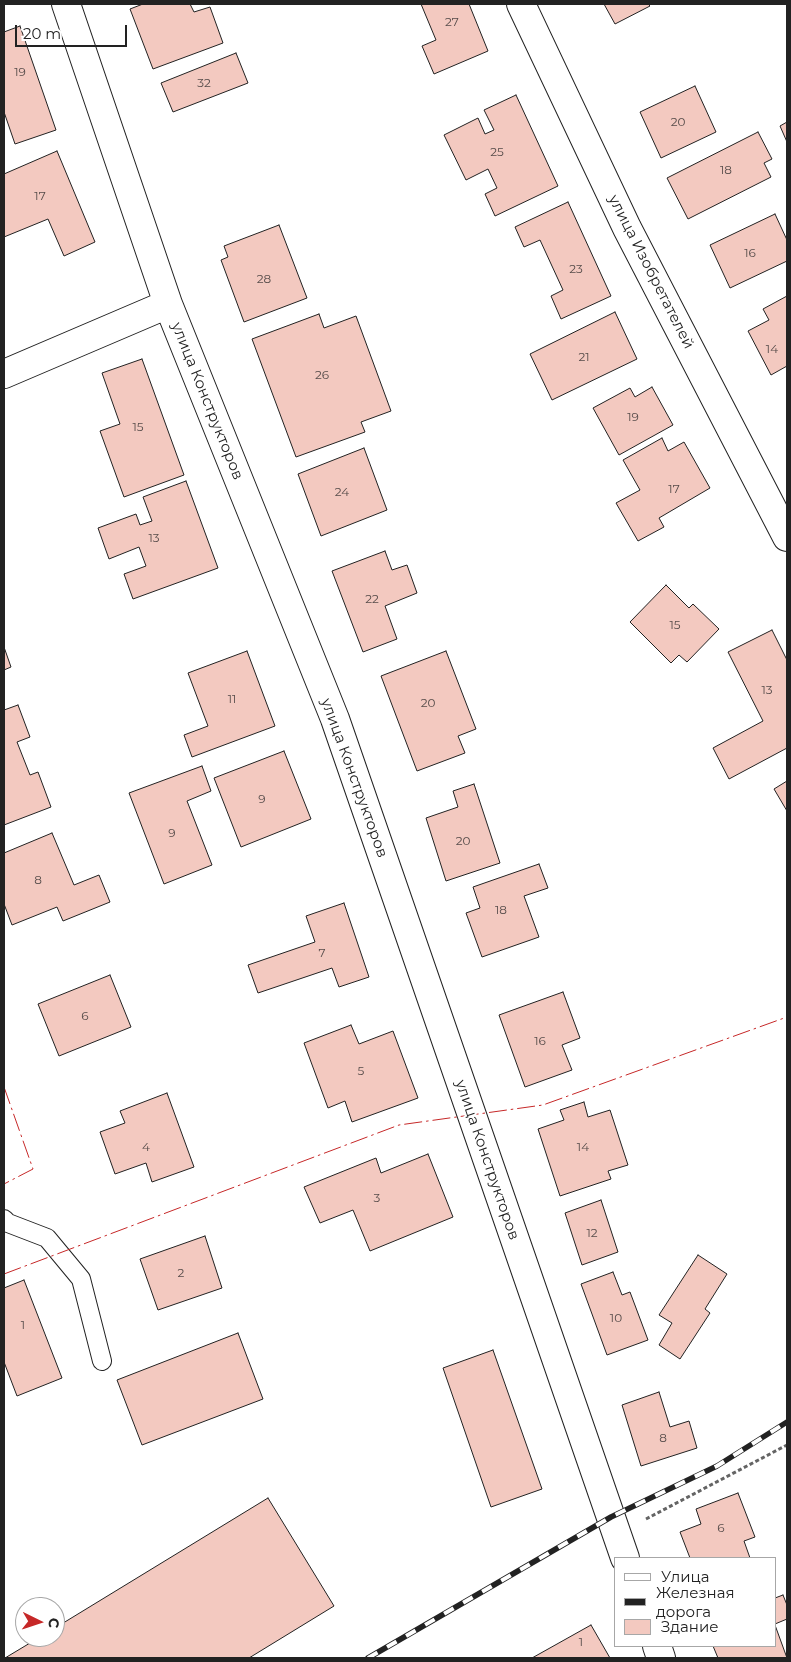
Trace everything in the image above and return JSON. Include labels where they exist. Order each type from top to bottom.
[{"type":"street","name":"улица Конструкторов","points":[[66,4],[168,304],[335,719],[621,1546]]},
{"type":"street","name":"улица Изобретателей","points":[[521,4],[627,228],[787,538]]},
{"type":"street","points":[[4,374],[168,304]]},
{"type":"lane","points":[[4,1218],[8,1223],[46,1238],[81,1279],[102,1361]]},
{"type":"path","points":[[621,1546],[787,1445]]},
{"type":"building","points":[[143,4],[190,4],[194,12],[210,7],[223,43],[153,69],[130,9]]},
{"type":"building","points":[[421,4],[469,4],[488,51],[434,74],[422,46],[436,40]]},
{"type":"building","points":[[604,4],[648,4],[650,6],[615,24]]},
{"type":"building","points":[[20,26],[56,130],[15,144],[4,112],[4,32]]},
{"type":"building","points":[[236,53],[248,83],[173,112],[161,83]]},
{"type":"building","points":[[695,86],[716,132],[661,158],[640,112]]},
{"type":"building","points":[[516,95],[558,186],[495,216],[485,194],[497,188],[488,169],[466,180],[444,135],[478,118],[485,134],[494,130],[484,110]]},
{"type":"building","points":[[787,122],[787,142],[780,126]]},
{"type":"building","points":[[758,132],[772,159],[764,163],[771,177],[688,219],[667,178]]},
{"type":"building","points":[[57,151],[95,242],[64,256],[48,219],[4,237],[4,174]]},
{"type":"building","points":[[568,202],[611,296],[561,319],[551,296],[563,290],[540,240],[524,247],[515,227]]},
{"type":"building","points":[[775,214],[787,240],[787,261],[730,288],[710,245]]},
{"type":"building","points":[[279,225],[307,298],[244,322],[221,260],[228,257],[224,246]]},
{"type":"building","points":[[787,296],[787,366],[771,375],[748,331],[769,320],[763,309]]},
{"type":"building","points":[[615,312],[637,359],[552,400],[530,354]]},
{"type":"building","points":[[319,314],[324,328],[356,316],[391,411],[361,422],[365,432],[296,457],[252,339]]},
{"type":"building","points":[[142,359],[184,475],[124,497],[100,431],[120,424],[102,373]]},
{"type":"building","points":[[652,387],[673,425],[619,455],[593,408],[630,388],[635,397]]},
{"type":"building","points":[[662,438],[668,451],[684,442],[710,488],[659,518],[664,527],[638,541],[616,503],[640,490],[623,460]]},
{"type":"building","points":[[364,448],[387,510],[321,536],[298,474]]},
{"type":"building","points":[[186,481],[218,568],[133,599],[124,574],[146,566],[139,547],[109,559],[98,528],[136,514],[140,525],[152,521],[143,497]]},
{"type":"building","points":[[385,551],[392,570],[407,565],[417,593],[385,606],[397,639],[363,652],[332,571]]},
{"type":"building","points":[[666,585],[689,608],[693,604],[719,629],[687,662],[679,655],[671,663],[630,622]]},
{"type":"building","points":[[772,630],[787,660],[787,748],[729,779],[713,748],[763,721],[728,652]]},
{"type":"building","points":[[4,647],[11,667],[4,670]]},
{"type":"building","points":[[247,651],[275,726],[192,757],[184,735],[208,726],[188,673]]},
{"type":"building","points":[[446,651],[476,729],[458,736],[465,753],[417,771],[381,676]]},
{"type":"building","points":[[18,705],[30,737],[17,742],[30,775],[38,772],[51,807],[4,825],[4,710]]},
{"type":"building","points":[[284,751],[311,819],[241,847],[214,778]]},
{"type":"building","points":[[202,766],[211,791],[187,801],[212,865],[164,884],[129,793]]},
{"type":"building","points":[[787,781],[787,811],[774,789]]},
{"type":"building","points":[[474,784],[500,863],[446,881],[426,818],[458,807],[453,791]]},
{"type":"building","points":[[52,833],[74,885],[99,875],[110,902],[63,921],[57,907],[12,925],[4,904],[4,853]]},
{"type":"building","points":[[539,864],[548,888],[524,896],[539,937],[482,957],[466,913],[480,908],[473,887]]},
{"type":"building","points":[[344,903],[369,977],[339,987],[332,968],[258,993],[248,965],[315,942],[306,916]]},
{"type":"building","points":[[110,975],[131,1027],[59,1056],[38,1004]]},
{"type":"building","points":[[563,992],[580,1038],[562,1045],[572,1070],[525,1087],[499,1015]]},
{"type":"building","points":[[351,1025],[359,1044],[393,1031],[418,1098],[352,1122],[345,1101],[328,1108],[304,1043]]},
{"type":"building","points":[[167,1093],[194,1167],[152,1182],[146,1163],[115,1174],[100,1132],[125,1123],[120,1111]]},
{"type":"building","points":[[584,1102],[588,1117],[610,1110],[628,1165],[608,1171],[611,1179],[560,1196],[538,1129],[564,1120],[560,1110]]},
{"type":"building","points":[[428,1154],[453,1217],[370,1251],[353,1210],[320,1223],[304,1187],[376,1158],[381,1173]]},
{"type":"building","points":[[601,1200],[618,1252],[582,1265],[565,1213]]},
{"type":"building","points":[[205,1236],[222,1288],[158,1310],[140,1259]]},
{"type":"building","points":[[698,1255],[727,1274],[705,1309],[710,1313],[680,1359],[659,1345],[672,1323],[659,1315]]},
{"type":"building","points":[[613,1272],[622,1295],[630,1292],[648,1340],[607,1355],[581,1284]]},
{"type":"building","points":[[24,1280],[62,1378],[17,1396],[4,1362],[4,1288]]},
{"type":"building","points":[[238,1333],[263,1399],[142,1445],[117,1380]]},
{"type":"building","points":[[493,1350],[542,1489],[491,1507],[443,1368]]},
{"type":"building","points":[[659,1392],[670,1427],[689,1421],[697,1448],[641,1466],[622,1405]]},
{"type":"building","points":[[738,1493],[755,1537],[744,1541],[750,1557],[690,1557],[680,1532],[701,1524],[696,1509]]},
{"type":"building","points":[[268,1498],[334,1606],[249,1658],[5,1658],[23,1647],[65,1647],[65,1622]]},
{"type":"building","points":[[783,1595],[787,1605],[787,1619],[776,1624],[776,1598]]},
{"type":"building","points":[[591,1625],[610,1658],[532,1658]]},
{"type":"building","points":[[776,1628],[787,1658],[718,1658],[713,1647],[776,1647]]},
{"type":"railway","points":[[368,1658],[611,1517],[717,1466],[787,1422]]},
{"type":"power","points":[[4,1274],[399,1125],[543,1105],[787,1017]]},
{"type":"power","points":[[4,1087],[33,1169],[4,1184]]}]
